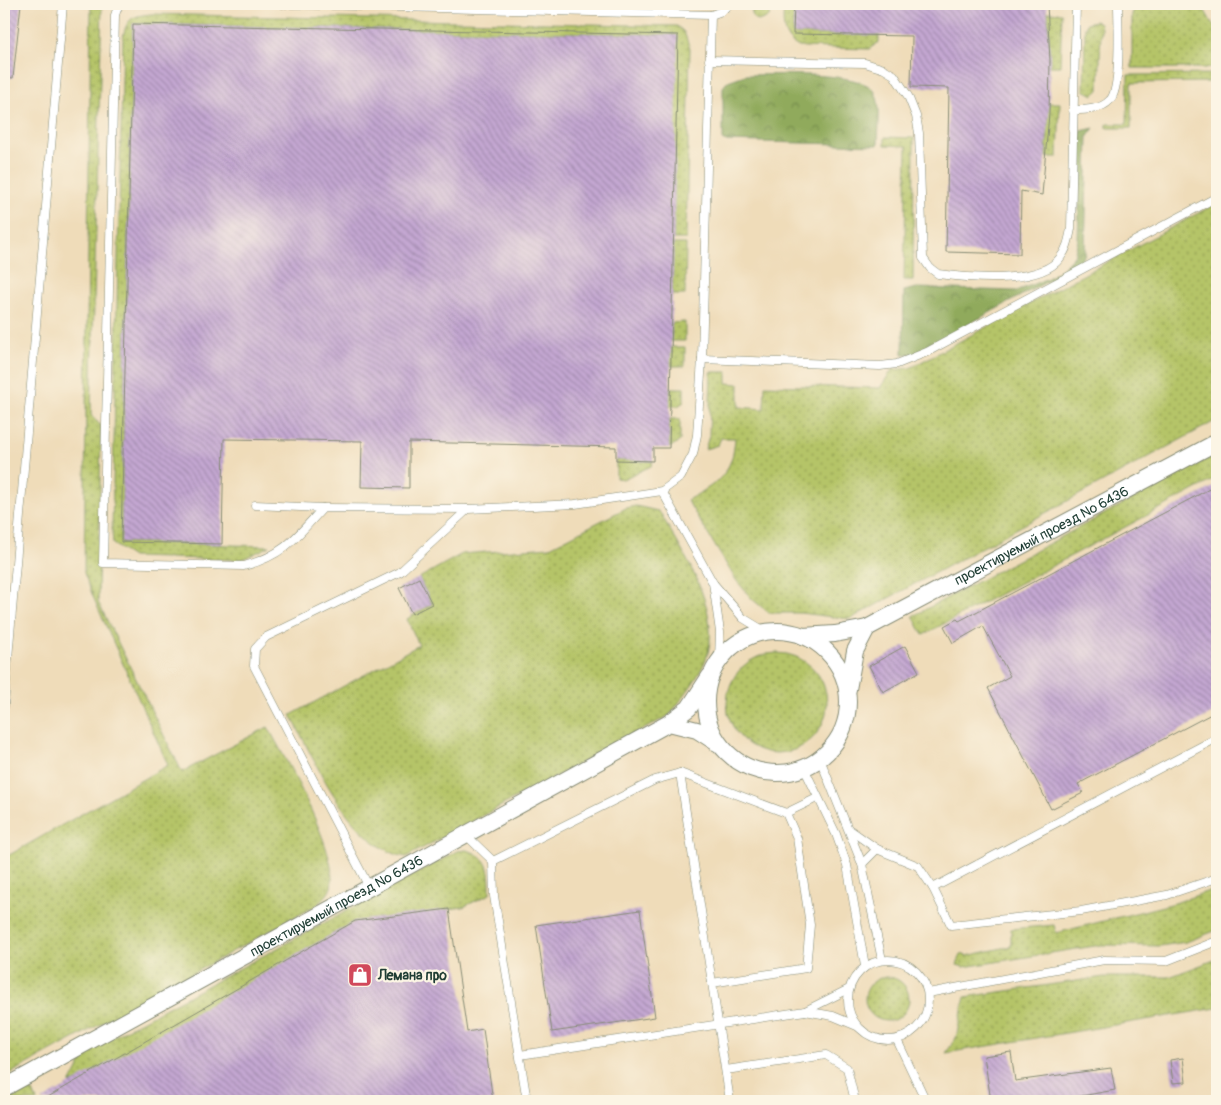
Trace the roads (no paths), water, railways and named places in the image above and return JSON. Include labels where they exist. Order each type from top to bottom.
[{"type":"street","name":"проектируемый проезд № 6436","points":[[803,636],[836,634],[867,628],[1217,442]]},
{"type":"street","points":[[847,692],[855,651],[867,628]]},
{"type":"street","points":[[669,723],[696,730],[720,745],[733,758],[749,768],[767,773],[786,773],[804,768],[820,759],[833,745],[842,729],[848,711],[847,692],[842,674],[833,658],[819,645],[803,636],[785,631],[766,632],[748,637],[732,646],[719,660],[710,676],[706,694],[706,712],[711,729],[720,745]]},
{"type":"street","name":"проектируемый проезд № 6436","points":[[4,1088],[669,723],[689,708],[710,676]]},
{"type":"lane","points":[[4,706],[63,4]]},
{"type":"lane","points":[[119,4],[114,15],[103,563],[244,566],[258,562],[288,547],[323,508]]},
{"type":"lane","points":[[282,4],[618,8],[711,14],[722,11],[729,4]]},
{"type":"lane","points":[[709,60],[865,62],[894,75],[908,96],[916,116],[921,161],[923,258],[930,268],[938,274],[1023,277],[1037,274],[1054,265],[1061,257],[1071,229],[1076,4]]},
{"type":"lane","points":[[1073,110],[1099,107],[1110,100],[1115,92],[1118,72],[1118,4]]},
{"type":"lane","points":[[255,505],[323,508],[468,508],[575,504],[662,491],[681,477],[693,454],[697,435],[702,359],[711,14]]},
{"type":"lane","points":[[702,359],[880,366],[897,364],[927,352],[1217,197]]},
{"type":"lane","points":[[662,491],[713,583],[743,618],[766,632]]},
{"type":"lane","points":[[369,887],[254,666],[255,649],[266,637],[400,572],[468,508]]},
{"type":"lane","points":[[713,583],[720,632],[719,660]]},
{"type":"lane","points":[[933,888],[1217,738]]},
{"type":"lane","points":[[820,759],[862,864],[882,960]]},
{"type":"lane","points":[[804,768],[836,834],[847,865],[865,966]]},
{"type":"lane","points":[[493,861],[655,780],[680,773],[786,813],[797,838],[810,925],[806,968],[712,983]]},
{"type":"lane","points":[[680,773],[730,1101]]},
{"type":"lane","points":[[786,813],[817,798]]},
{"type":"lane","points":[[850,830],[877,849],[918,866],[933,888],[951,926],[1081,911],[1167,895],[1217,878]]},
{"type":"lane","points":[[466,835],[493,861],[494,896],[527,1101]]},
{"type":"lane","points":[[862,864],[877,849]]},
{"type":"lane","points":[[928,993],[1104,960],[1166,961],[1217,941]]},
{"type":"lane","points":[[805,1011],[834,1016],[857,1026],[875,1039],[897,1040],[908,1035],[918,1027],[925,1017],[928,993],[920,976],[906,964],[895,960],[882,960],[865,966],[855,976],[849,989],[847,1002],[850,1015],[857,1026]]},
{"type":"lane","points":[[520,1055],[805,1011],[849,989]]},
{"type":"lane","points":[[897,1040],[926,1101]]},
{"type":"lane","points":[[726,1070],[826,1056],[847,1068],[855,1101]]},
{"type":"place","name":"Лемана про","points":[[360,975]]}]
